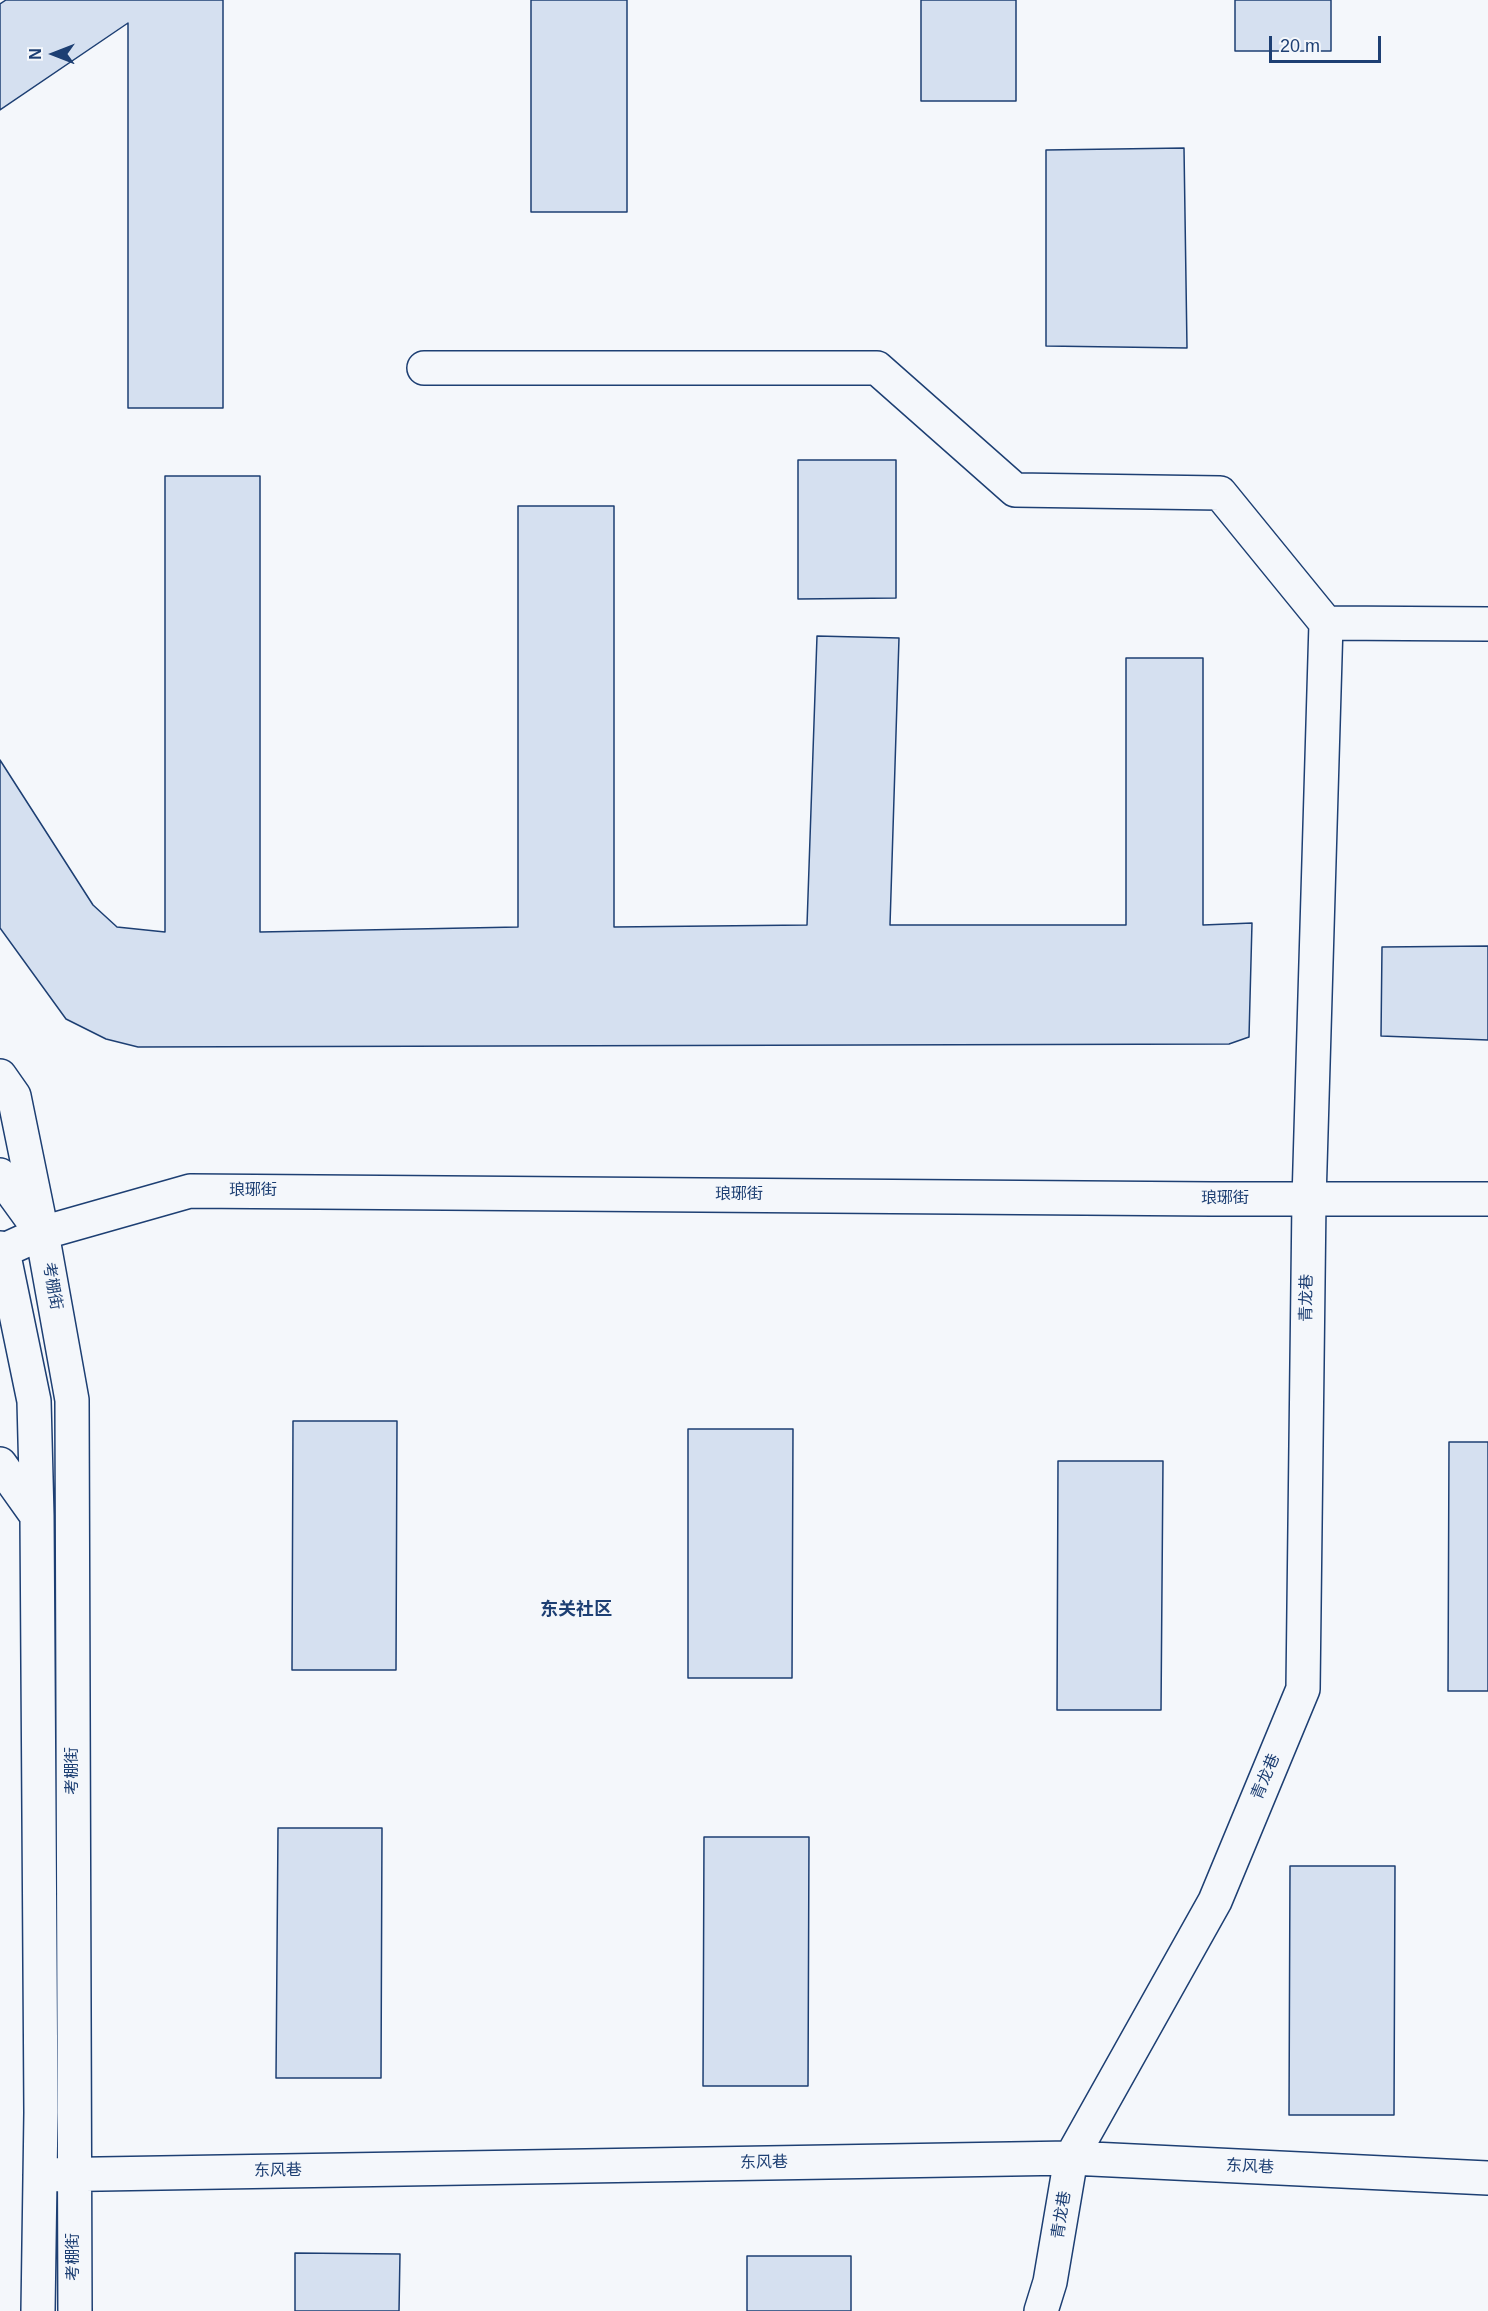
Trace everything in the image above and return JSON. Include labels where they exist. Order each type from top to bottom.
[{"type":"street","points":[[424,368],[878,368],[1015,490],[1220,493],[1326,623],[1488,624]]},
{"type":"street","name":"青龙巷","points":[[1041,2311],[1050,2282],[1071,2158],[1215,1901],[1303,1689],[1309,1200],[1326,623]]},
{"type":"street","name":"考棚街","points":[[0,1077],[14,1096],[42,1233],[72,1400],[75,2311]]},
{"type":"street","points":[[0,1175],[42,1233]]},
{"type":"street","name":"琅琊街","points":[[1,1250],[42,1233],[190,1191],[1309,1200],[1488,1199]]},
{"type":"street","name":"考棚街","points":[[1,1250],[34,1401],[37,1516],[40,2175],[38,2311]]},
{"type":"street","points":[[0,1464],[37,1516]]},
{"type":"street","name":"东风巷","points":[[40,2175],[1071,2158],[1488,2178]]},
{"type":"building","points":[[6,0],[223,0],[223,408],[128,408],[128,23],[0,110],[0,4]]},
{"type":"building","points":[[531,0],[627,0],[627,212],[531,212]]},
{"type":"building","points":[[921,0],[1016,0],[1016,101],[921,101]]},
{"type":"building","points":[[1235,0],[1331,0],[1331,51],[1235,51]]},
{"type":"building","points":[[1184,148],[1187,348],[1046,346],[1046,150]]},
{"type":"building","points":[[798,460],[896,460],[896,598],[798,599]]},
{"type":"building","points":[[165,476],[260,476],[260,932],[518,927],[518,506],[614,506],[614,927],[807,925],[817,636],[899,638],[890,925],[1126,925],[1126,658],[1203,658],[1203,925],[1252,923],[1249,1037],[1229,1044],[138,1047],[106,1039],[66,1019],[0,928],[0,760],[93,905],[117,927],[165,932]]},
{"type":"building","points":[[1488,946],[1488,1040],[1381,1036],[1382,947]]},
{"type":"building","points":[[293,1421],[397,1421],[396,1670],[292,1670]]},
{"type":"building","points":[[688,1429],[793,1429],[792,1678],[688,1678]]},
{"type":"building","points":[[1449,1442],[1488,1442],[1488,1691],[1448,1691]]},
{"type":"building","points":[[1058,1461],[1163,1461],[1161,1710],[1057,1710]]},
{"type":"building","points":[[278,1828],[382,1828],[381,2078],[276,2078]]},
{"type":"building","points":[[704,1837],[809,1837],[808,2086],[703,2086]]},
{"type":"building","points":[[1290,1866],[1395,1866],[1394,2115],[1289,2115]]},
{"type":"building","points":[[295,2253],[400,2254],[399,2311],[295,2311]]},
{"type":"building","points":[[747,2256],[851,2256],[851,2311],[747,2311]]},
{"type":"district","name":"东关社区","points":[[576,1610]]}]
